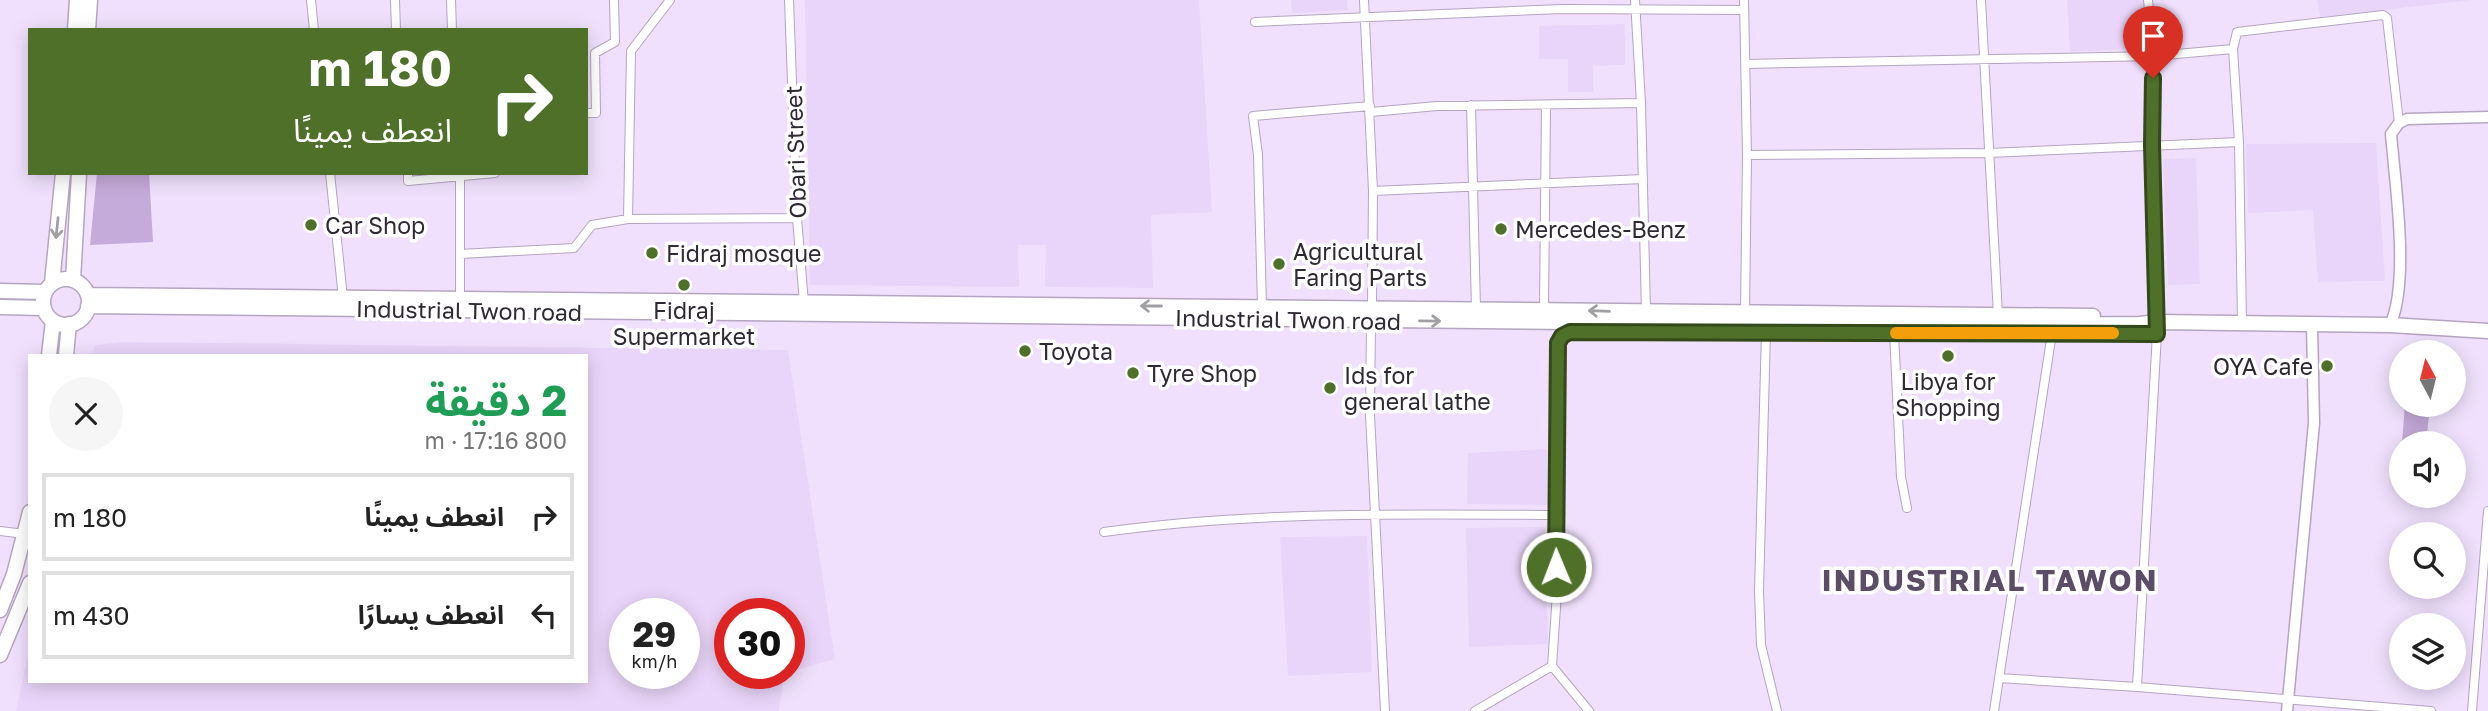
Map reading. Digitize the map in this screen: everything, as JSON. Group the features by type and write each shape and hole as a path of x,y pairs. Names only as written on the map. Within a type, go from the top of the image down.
{"highway":[{"path":"75,28 78,0"},
{"path":"88,28 90,0"},
{"path":"43,308 63,175"},
{"path":"73,280 79,175"},
{"path":"0,291 48,287 62,279 73,280 82,286 88,301 79,320 69,324 53,321 43,308"},
{"path":"88,301 343,298 1262,306 1372,313 1544,309 1998,314 2141,318 2157,328"},
{"name":"Industrial Twon road","path":"88,301 1372,313 1559,323 1993,326 2140,324 2157,328 2242,323 2390,325 2488,331"},
{"path":"0,307 43,308"},
{"path":"49,354 53,321"},
{"path":"66,354 69,324"},
{"path":"0,610 14,574 28,521"},
{"path":"0,655 28,588"}],"street":[{"path":"311,0 314,28"},
{"path":"395,0 396,28"},
{"path":"451,0 452,28"},
{"path":"614,0 615,42"},
{"path":"628,219 631,51 670,0"},
{"name":"Obari Street","path":"789,0 797,218 804,303"},
{"path":"1364,0 1373,191 1370,415 1385,711"},
{"path":"1635,0 1641,103 1646,312"},
{"path":"1744,0 1747,155 1745,313"},
{"path":"1981,0 1998,314"},
{"path":"2137,687 2157,328 2152,145 2154,56 2148,0"},
{"path":"1255,22 1562,9 1744,10"},
{"path":"2242,323 2239,142 2233,49 2235,37 2242,30 2383,15 2387,18 2399,123"},
{"path":"615,42 631,51"},
{"path":"588,113 596,113 595,53 615,42"},
{"path":"1746,64 2154,56 2233,49"},
{"path":"1262,306 1258,155 1253,116 1471,105 1641,103"},
{"path":"1471,105 1476,309"},
{"path":"1544,309 1546,106"},
{"path":"2390,325 2399,295 2400,255 2391,134 2399,123 2407,119 2488,117"},
{"path":"1747,155 1989,153 2239,142"},
{"path":"330,175 343,298"},
{"path":"408,175 408,180 460,175 460,299"},
{"path":"1373,191 1643,179"},
{"path":"460,254 575,248 592,225 628,219 797,218"},
{"path":"1559,323 1557,593 1552,666 1589,711"},
{"path":"2288,705 2314,423 2312,324"},
{"path":"1558,343 1562,336 1570,332 2052,333 2157,328"},
{"path":"1766,332 1759,591 1761,645 1777,711"},
{"path":"1894,333 1902,477 1907,508"},
{"path":"1994,711 2052,333"},
{"path":"2472,711 2488,511"},
{"path":"1104,532 1163,524 1376,514 1556,515"},
{"path":"0,531 25,534"},
{"path":"1475,711 1552,666"},
{"path":"1999,678 2137,687 2288,705 2431,711"}],"shaded area":[{"path":"805,0 1199,0 1212,212 1151,215 1153,288 1045,287 1046,245 1018,245 1019,287 810,285"},
{"path":"1291,0 1347,0 1348,10 1292,13"},
{"path":"2067,0 2144,0 2149,48 2070,52"},
{"path":"2317,0 2471,0 2321,17"},
{"path":"1625,24 1625,65 1593,66 1593,92 1568,92 1568,59 1539,59 1539,26"},
{"path":"2376,143 2385,281 2318,282 2313,210 2248,213 2246,144"},
{"path":"2196,158 2200,284 2168,285 2163,159"},
{"path":"97,175 149,175 153,242 90,245"},
{"path":"124,342 788,350 835,659 805,667 805,598 714,598 714,689 782,689 779,711 16,711 28,655 28,683 588,683 588,354 92,354 95,345"},
{"path":"2404,417 2429,417 2427,431 2403,431"},
{"path":"1547,449 1549,505 1467,504 1468,453"},
{"path":"1545,527 1548,644 1469,647 1466,528"},
{"path":"1367,536 1372,672 1288,676 1280,537"}],"slow traffic":[{"path":"1896,333 2113,333"}],"place":[{"name":"Car Shop","path":"311,225"},
{"name":"Mercedes-Benz","path":"1501,229"},
{"name":"Fidraj mosque","path":"652,253"},
{"name":"Agricultural Faring Parts","path":"1279,264"},
{"name":"Fidraj Supermarket","path":"684,285"},
{"name":"Toyota","path":"1025,351"},
{"name":"Libya for Shopping","path":"1948,356"},
{"name":"OYA Cafe","path":"2327,366"},
{"name":"Tyre Shop","path":"1133,373"},
{"name":"Ids for general lathe","path":"1330,388"}],"district":[{"name":"INDUSTRIAL TAWON","path":"1990,580"}],"route":[{"path":"1556,567 1558,343 1562,336 1570,332 2157,334 2153,78"}]}
